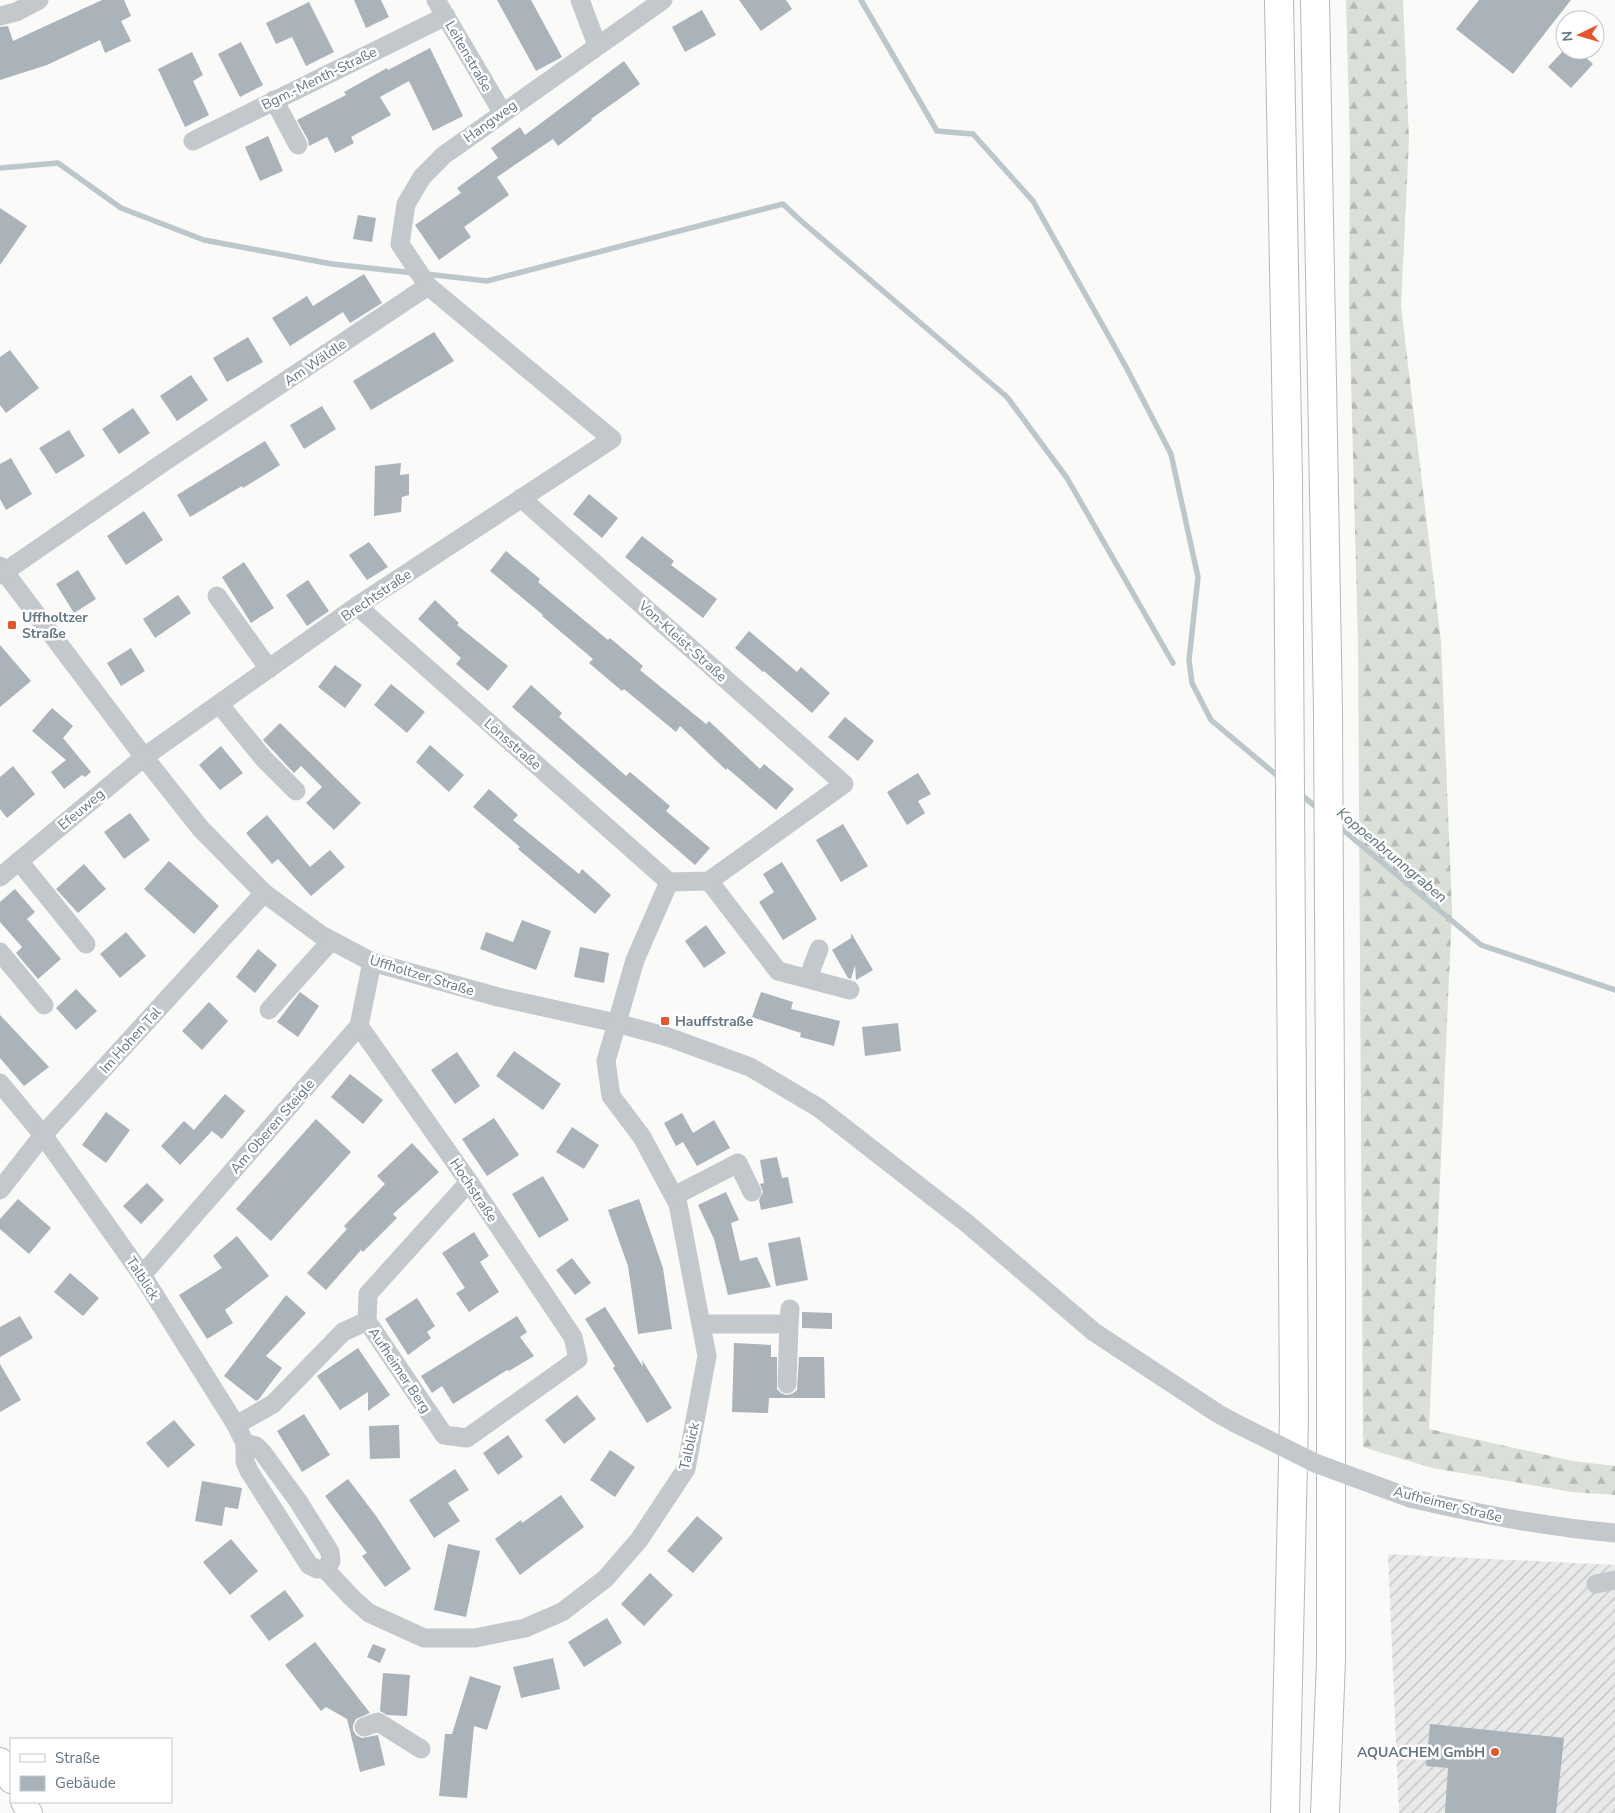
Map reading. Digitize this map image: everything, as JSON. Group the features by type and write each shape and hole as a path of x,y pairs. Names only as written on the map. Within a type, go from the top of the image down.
{"highway":[{"path":"1279,0 1288,492 1294,1417 1285,1813"},
{"path":"1315,0 1327,692 1331,1218 1331,1660 1325,1813"}],"main road":[{"path":"0,1760 10,1778"}],"street":[{"path":"0,16 16,12 39,0"},
{"path":"580,0 597,45"},
{"name":"Hangweg","path":"428,286 400,244 406,204 422,177 444,155 502,112 663,0"},
{"name":"Bgm.-Menth-Straße","path":"193,141 274,100 441,8"},
{"name":"Leitenstraße","path":"441,8 502,112"},
{"path":"274,100 298,145"},
{"name":"Brechtstraße","path":"144,757 357,606 612,439 428,286"},
{"name":"Am Wäldle","path":"1,571 428,286"},
{"name":"Von-Kleist-Straße","path":"522,498 844,784 709,881"},
{"name":"Uffholtzer Straße","path":"1,571 201,829 264,892 321,935 372,962 498,997 616,1022 675,1039 750,1067 819,1108"},
{"path":"217,596 269,669"},
{"name":"Lönsstraße","path":"357,606 669,882"},
{"path":"219,704 264,759 296,791"},
{"name":"Efeuweg","path":"0,877 144,757"},
{"path":"19,861 86,944"},
{"path":"616,1022 635,960 669,882 709,881 778,971 850,990"},
{"name":"Im Hohen Tal","path":"0,1190 43,1135 264,892"},
{"path":"269,1010 331,941"},
{"path":"808,978 819,949"},
{"path":"0,952 44,1005"},
{"name":"Am Oberen Steigle","path":"142,1275 359,1026 372,962"},
{"name":"Talblick","path":"0,1082 43,1135 142,1275 236,1426 245,1444 245,1462 275,1514 309,1565 317,1569 325,1569 369,1613 424,1638 475,1638 525,1628 562,1612 605,1578 639,1540 686,1469 707,1356 678,1204 642,1138 611,1096 606,1061 616,1022"},
{"name":"Hochstraße","path":"359,1026 469,1182 573,1337 578,1359"},
{"name":"Aufheimer Straße","path":"819,1108 969,1225 1094,1332 1235,1423 1315,1462 1410,1498 1469,1512 1564,1528 1615,1533"},
{"path":"674,1196 738,1163 752,1192"},
{"name":"Aufheimer Berg","path":"469,1182 368,1294 367,1320 444,1435 466,1438 578,1359"},
{"path":"701,1324 789,1317 787,1384"},
{"path":"236,1426 273,1404 343,1332 367,1320"},
{"path":"245,1444 256,1446 263,1452 298,1501 330,1552 330,1561 325,1569"},
{"path":"1596,1584 1615,1580"},
{"path":"364,1727 378,1722 421,1749"}],"shaded area":[{"path":"1388,1554 1615,1565 1615,1813 1399,1813"}],"green space":[{"path":"1346,0 1403,0 1409,140 1401,306 1441,642 1452,910 1429,1429 1573,1461 1615,1466 1615,1495 1572,1492 1432,1468 1363,1447 1358,644 1349,304 1350,147"}],"building":[{"path":"102,0 124,0 131,16 121,21 131,41 105,53 100,40 47,65 0,80 0,27 8,26 13,41"},
{"path":"354,0 381,0 389,17 366,28"},
{"path":"497,0 531,0 562,57 536,71"},
{"path":"739,0 786,0 792,9 761,31"},
{"path":"1479,0 1571,0 1563,10 1555,10 1555,20 1513,74 1456,29"},
{"path":"309,2 334,52 306,66 292,37 276,44 266,23"},
{"path":"702,10 716,35 685,52 672,27"},
{"path":"241,42 263,85 240,97 218,54"},
{"path":"430,48 463,116 433,131 409,81 380,97 391,115 351,137 354,143 335,153 327,137 309,146 308,140 297,120 346,95 344,92 387,68 388,70"},
{"path":"192,52 203,75 193,81 209,115 185,127 158,69"},
{"path":"1555,60 1589,60 1593,64 1571,88 1548,67"},
{"path":"624,61 640,84 591,119 558,146 553,139 497,177 509,195 464,227 471,237 439,260 415,225 461,193 457,188 498,158 491,148 520,127 525,135"},
{"path":"268,136 283,171 260,181 245,147"},
{"path":"0,208 27,226 0,265"},
{"path":"358,215 376,218 372,242 353,239"},
{"path":"364,274 382,303 350,323 343,312 290,346 272,318 307,296 313,306"},
{"path":"434,332 454,361 371,410 353,381"},
{"path":"248,337 263,362 227,382 213,358"},
{"path":"10,350 39,388 6,413 0,405 0,357"},
{"path":"191,375 208,400 177,421 160,396"},
{"path":"322,406 336,429 304,449 290,425"},
{"path":"133,408 150,433 119,454 102,429"},
{"path":"69,430 85,456 56,474 39,448"},
{"path":"265,441 280,465 190,517 177,495"},
{"path":"11,458 32,494 6,510 0,499 0,464"},
{"path":"401,463 400,475 409,474 409,495 402,497 401,512 374,516 375,466"},
{"path":"589,494 618,518 602,538 573,514"},
{"path":"144,511 163,540 126,565 107,536"},
{"path":"642,536 674,561 671,565 717,599 703,618 625,557"},
{"path":"369,542 388,567 367,580 349,555"},
{"path":"506,551 540,579 538,582 608,640 610,638 643,666 640,670 706,724 709,721 760,769 764,764 794,789 776,810 727,768 726,770 680,726 676,732 624,689 622,691 589,663 593,659 490,571"},
{"path":"244,562 274,608 251,623 222,577"},
{"path":"78,570 96,599 74,613 56,584"},
{"path":"308,580 329,611 307,626 286,595"},
{"path":"178,595 191,613 155,638 143,619"},
{"path":"435,600 459,623 457,625 508,666 488,691 456,664 461,658 418,619"},
{"path":"749,631 797,672 801,667 830,693 812,713 735,648"},
{"path":"0,645 31,681 0,707"},
{"path":"131,648 145,671 121,686 107,663"},
{"path":"335,665 362,685 345,708 318,687"},
{"path":"391,684 425,712 407,733 374,705"},
{"path":"531,685 562,713 559,717 626,776 630,772 670,806 666,811 710,848 695,865 512,707"},
{"path":"52,708 73,726 63,738 91,772 85,777 82,775 64,789 51,772 66,760 32,731"},
{"path":"845,717 874,741 858,761 828,737"},
{"path":"280,723 361,803 334,830 306,803 322,787 301,766 294,773 263,740"},
{"path":"430,745 464,775 449,792 416,762"},
{"path":"221,746 243,773 220,790 199,765"},
{"path":"13,766 35,794 7,818 0,809 0,777"},
{"path":"918,773 931,794 918,801 925,813 907,825 887,792"},
{"path":"489,789 518,815 513,820 579,874 582,869 611,895 595,914 518,849 520,847 473,807"},
{"path":"130,813 150,840 124,859 104,832"},
{"path":"267,815 310,867 330,850 345,867 311,896 278,859 272,864 246,833"},
{"path":"843,824 868,866 841,882 816,840"},
{"path":"169,861 219,906 194,934 144,889"},
{"path":"782,862 817,919 783,940 759,902 774,892 763,874"},
{"path":"84,864 106,889 78,913 56,889"},
{"path":"15,889 35,912 27,919 61,959 38,979 16,953 22,947 0,922 0,902"},
{"path":"522,920 551,931 536,970 480,949 486,932 513,942"},
{"path":"706,925 726,953 704,968 685,941"},
{"path":"126,932 146,956 120,978 100,954"},
{"path":"851,933 873,970 856,980 855,965 851,979 848,978 832,950 851,938"},
{"path":"580,947 609,953 604,983 574,977"},
{"path":"258,949 277,965 255,993 236,977"},
{"path":"76,989 97,1011 76,1030 56,1008"},
{"path":"300,992 319,1006 298,1037 277,1022"},
{"path":"761,992 793,1002 791,1009 840,1021 834,1046 800,1037 801,1033 752,1017"},
{"path":"209,1002 228,1021 202,1050 182,1031"},
{"path":"0,1015 49,1067 24,1086 0,1058"},
{"path":"898,1023 901,1051 865,1056 862,1027"},
{"path":"514,1051 561,1084 543,1110 496,1076"},
{"path":"457,1052 480,1086 455,1104 431,1070"},
{"path":"350,1074 383,1100 363,1124 331,1097"},
{"path":"225,1094 245,1111 222,1139 212,1131 180,1165 161,1146 184,1121 194,1130"},
{"path":"106,1112 130,1130 106,1163 82,1145"},
{"path":"682,1113 693,1133 714,1120 730,1148 697,1166 683,1142 676,1146 664,1123"},
{"path":"494,1118 519,1155 487,1176 462,1139"},
{"path":"316,1119 351,1152 271,1241 236,1209"},
{"path":"572,1127 599,1145 584,1169 556,1152"},
{"path":"412,1143 439,1172 393,1214 397,1218 363,1252 361,1250 326,1290 307,1273 347,1229 344,1226 385,1184 377,1176"},
{"path":"777,1157 782,1178 788,1177 793,1203 761,1210 759,1200 763,1192 760,1184 764,1183 760,1160"},
{"path":"543,1176 569,1220 539,1238 512,1194"},
{"path":"147,1183 164,1200 141,1224 123,1206"},
{"path":"726,1192 739,1220 731,1223 740,1261 757,1257 771,1287 728,1295 714,1239 698,1205"},
{"path":"18,1199 51,1228 29,1254 0,1229 0,1219"},
{"path":"639,1199 663,1268 672,1329 638,1334 628,1266 608,1210"},
{"path":"474,1232 489,1256 480,1262 499,1292 469,1312 456,1293 465,1288 442,1253"},
{"path":"237,1236 269,1276 225,1310 233,1323 207,1339 179,1295 222,1268 213,1256"},
{"path":"800,1237 808,1280 776,1286 768,1243"},
{"path":"572,1258 591,1283 575,1295 556,1270"},
{"path":"70,1273 99,1298 83,1316 54,1292"},
{"path":"286,1295 306,1313 266,1356 282,1368 256,1401 224,1376"},
{"path":"417,1298 435,1326 427,1332 431,1338 408,1355 385,1319"},
{"path":"605,1307 643,1367 642,1360 672,1408 647,1423 613,1368 615,1366 585,1319"},
{"path":"802,1312 832,1313 832,1329 802,1328"},
{"path":"20,1316 33,1338 0,1357 0,1327"},
{"path":"517,1316 527,1332 520,1337 534,1356 509,1371 507,1370 453,1404 442,1386 432,1393 421,1376"},
{"path":"734,1343 771,1345 771,1357 777,1357 777,1389 786,1395 792,1394 797,1390 799,1357 824,1357 825,1398 769,1398 768,1413 732,1412"},
{"path":"358,1348 390,1395 368,1411 368,1392 340,1410 317,1376"},
{"path":"0,1364 21,1400 0,1412"},
{"path":"577,1395 596,1419 564,1444 545,1420"},
{"path":"304,1414 330,1455 302,1472 277,1431"},
{"path":"174,1420 195,1445 168,1468 146,1443"},
{"path":"399,1425 400,1458 370,1459 369,1426"},
{"path":"508,1435 523,1457 498,1475 483,1453"},
{"path":"610,1450 635,1467 615,1497 590,1480"},
{"path":"455,1469 469,1490 448,1503 460,1521 434,1538 409,1500"},
{"path":"348,1479 376,1516 411,1569 385,1587 362,1556 367,1553 325,1496"},
{"path":"202,1481 242,1488 238,1509 225,1507 222,1526 195,1521"},
{"path":"561,1495 584,1527 520,1575 495,1539 521,1520 522,1523"},
{"path":"697,1516 723,1538 693,1573 667,1551"},
{"path":"231,1539 258,1571 230,1595 203,1562"},
{"path":"448,1544 480,1551 466,1617 434,1610"},
{"path":"650,1573 673,1595 644,1626 621,1604"},
{"path":"285,1590 304,1616 269,1641 250,1616"},
{"path":"607,1618 622,1643 584,1667 568,1642"},
{"path":"315,1642 370,1713 356,1719 353,1730 356,1735 362,1738 378,1735 385,1765 360,1772 347,1719 326,1707 321,1711 285,1665"},
{"path":"373,1644 386,1649 380,1663 367,1657"},
{"path":"553,1658 560,1689 521,1698 513,1667"},
{"path":"383,1673 410,1675 407,1716 387,1715 380,1711"},
{"path":"470,1676 501,1686 487,1730 474,1726 467,1798 439,1796 445,1734 452,1734"},
{"path":"1430,1724 1564,1738 1556,1813 1445,1813 1448,1768 1426,1766"}],"waterway":[{"path":"861,0 937,131 973,134 1033,201 1126,367 1171,454 1198,577 1189,660 1192,683 1211,720 1280,778"},
{"path":"0,168 58,163 121,208 204,240 332,264 414,273"},
{"path":"426,274 487,281 783,204 1007,397 1067,478 1173,663"},
{"name":"Koppenbrunngraben","path":"1299,793 1321,811"},
{"name":"Koppenbrunngraben","path":"1337,825 1481,945 1615,990"}],"place":[{"name":"Uffholtzer Straße","path":"12,625"},
{"name":"Hauffstraße","path":"665,1021"},
{"name":"AQUACHEM GmbH","path":"1495,1752"}]}
